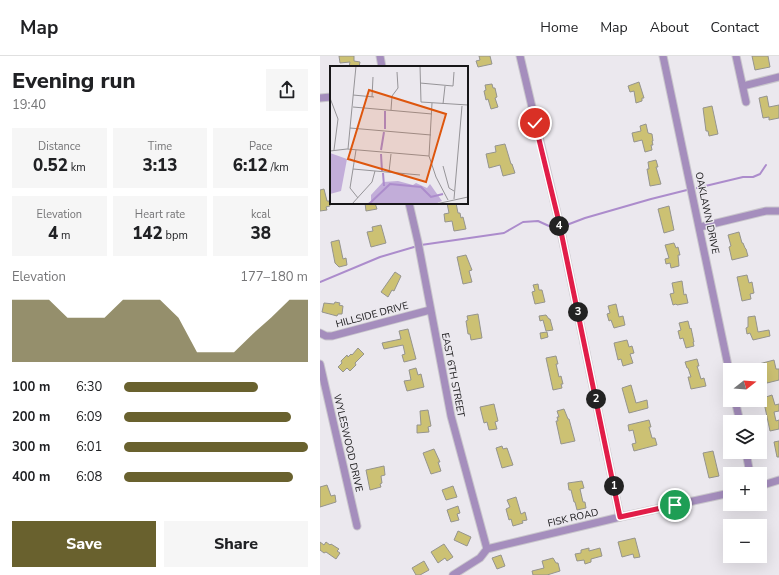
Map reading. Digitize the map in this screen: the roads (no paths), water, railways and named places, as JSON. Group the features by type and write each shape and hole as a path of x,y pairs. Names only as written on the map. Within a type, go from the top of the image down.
{"street":[{"path":"380,56 382,66"},
{"path":"520,56 559,222 620,517"},
{"name":"OAKLAWN DRIVE","path":"663,56 700,226 728,363"},
{"path":"736,56 746,102"},
{"path":"743,86 779,77"},
{"path":"320,98 330,97"},
{"name":"EAST 6TH STREET","path":"409,204 419,246 451,416 487,549"},
{"path":"700,226 766,212 779,211"},
{"name":"HILLSIDE DRIVE","path":"320,334 332,336 430,310"},
{"name":"WYLESWOOD DRIVE","path":"320,364 357,526"},
{"path":"767,484 779,480"},
{"name":"FISK ROAD","path":"487,549 620,517 723,495"},
{"path":"453,575 480,558 487,549"}],"waterway":[{"path":"697,188 743,177 753,177 760,174 766,165"},
{"path":"564,226 585,218 687,190"},
{"path":"421,245 504,233 523,222 538,221 549,226 555,226"},
{"path":"320,282 380,257 414,247"}]}
